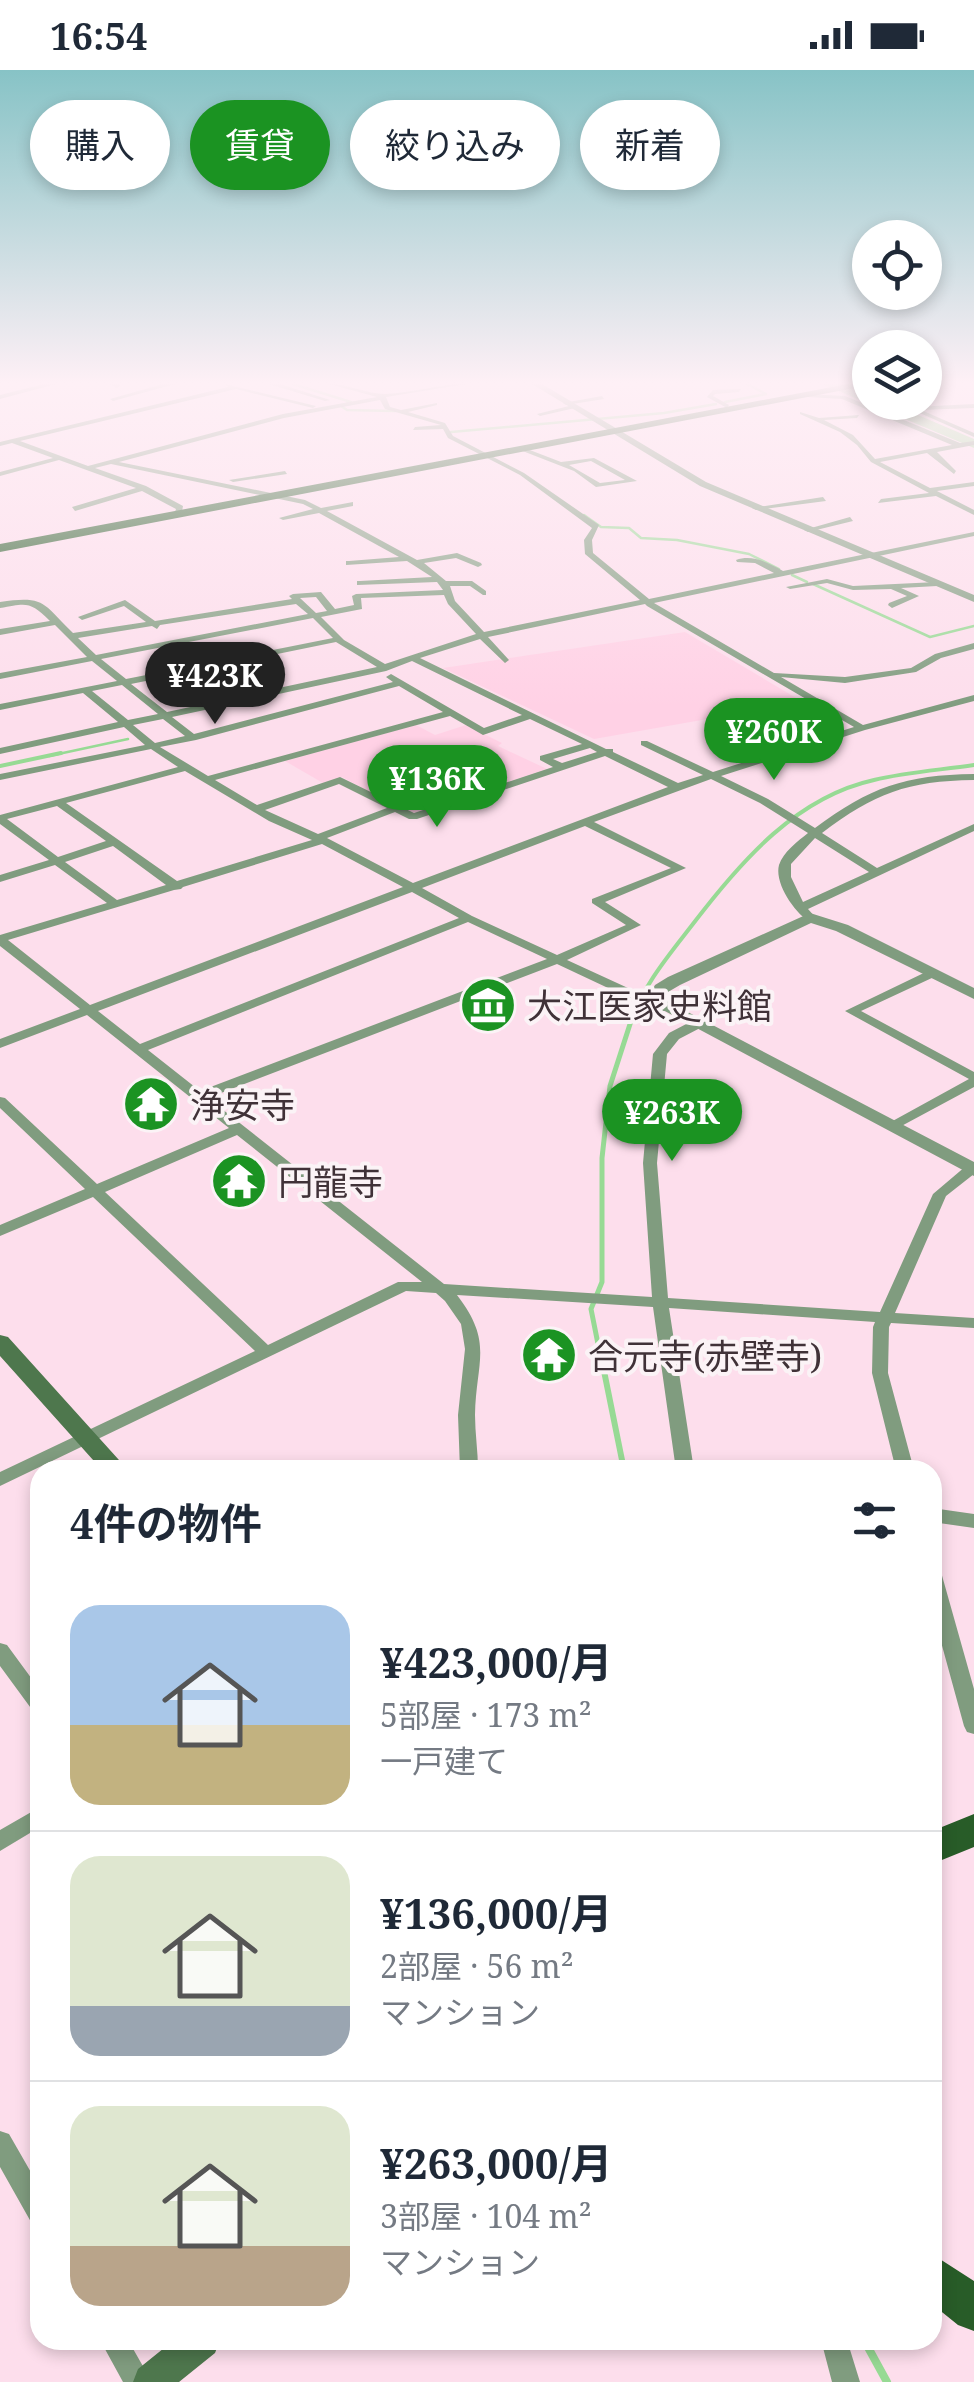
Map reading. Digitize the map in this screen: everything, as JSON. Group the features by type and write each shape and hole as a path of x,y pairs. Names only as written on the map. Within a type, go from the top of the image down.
{"main road":[{"path":"0,545 283,492"},
{"path":"0,1342 107,1460"},
{"path":"942,1844 974,1830"},
{"path":"942,2284 974,2309"},
{"path":"151,2382 190,2350"}],"street":[{"path":"75,508 130,492"},
{"path":"149,492 179,511"},
{"path":"262,492 320,510 414,560 444,585 451,602 505,660"},
{"path":"547,492 594,526 597,530 588,540 589,554 648,602 862,728"},
{"path":"722,492 974,599"},
{"path":"881,501 931,492 974,513"},
{"path":"756,508 823,499"},
{"path":"948,500 974,501"},
{"path":"804,502 824,512"},
{"path":"283,518 350,504"},
{"path":"808,530 850,518"},
{"path":"0,751 383,669 485,635 974,534"},
{"path":"349,563 458,555 478,565"},
{"path":"740,560 758,560 804,584"},
{"path":"790,587 832,581 853,588 937,584"},
{"path":"360,583 444,585"},
{"path":"0,676 359,607 356,596 472,583 483,592"},
{"path":"891,584 915,596 888,604 903,610"},
{"path":"332,612 316,593 293,596 340,637 338,640"},
{"path":"0,605 32,600 94,658 192,738"},
{"path":"72,636 297,601"},
{"path":"82,617 126,603 178,642"},
{"path":"0,632 58,622"},
{"path":"0,707 338,640 399,683 484,732 529,716"},
{"path":"774,675 845,680 913,670 938,656 974,646"},
{"path":"415,659 677,787"},
{"path":"0,776 192,738 399,683"},
{"path":"85,690 124,725 204,780 318,840 346,850 468,918 697,1024 973,1170 940,1194 884,1316 878,1350 880,1373 902,1460"},
{"path":"0,1044 677,787 862,728 974,698"},
{"path":"956,702 974,711"},
{"path":"204,780 452,713"},
{"path":"644,742 777,808 878,873"},
{"path":"561,767 544,758 593,744"},
{"path":"256,808 340,780 413,817 609,751"},
{"path":"2,821 184,768"},
{"path":"974,777 935,778 884,790 814,834 785,865 805,913 974,994"},
{"path":"58,802 177,887"},
{"path":"0,939 177,887 394,810"},
{"path":"2,821 116,904"},
{"path":"197,1097 556,960 635,925 596,901 680,868 584,822"},
{"path":"664,1009 654,1000 666,986 974,826"},
{"path":"0,878 115,842"},
{"path":"138,1050 468,918"},
{"path":"0,939 440,1288 466,1314 473,1332 474,1380 467,1410 469,1460"},
{"path":"930,974 851,1012 974,1079"},
{"path":"684,1460 660,1302 650,1163 658,1062 670,1040 697,1024"},
{"path":"894,1126 974,1079"},
{"path":"0,1102 265,1351"},
{"path":"0,1231 239,1129"},
{"path":"42,1460 404,1286 974,1323"},
{"path":"0,1480 30,1466"},
{"path":"942,1516 974,1521"},
{"path":"942,1609 974,1726"},
{"path":"0,1651 30,1692"},
{"path":"0,1840 30,1822"},
{"path":"0,2143 30,2196"},
{"path":"119,2350 138,2382"},
{"path":"837,2350 846,2382"}],"shaded area":[{"path":"685,632 803,702 594,739 443,668"},
{"path":"416,725 435,735 466,725 502,743 498,746 547,769 411,814 342,777 323,783 285,761"}],"waterway":[{"path":"584,515 601,527 629,528 641,538 677,540 749,554 779,569"},
{"path":"792,575 807,582"},
{"path":"813,584 930,637 974,626"},
{"path":"49,756 128,739"},
{"path":"0,766 61,753"},
{"path":"630,1024 659,969 714,897 752,854 796,816 846,788 911,773 974,765"},
{"path":"603,1369 591,1309 602,1282 602,1158 610,1086 630,1024"},
{"path":"603,1366 622,1460"},
{"path":"869,2350 887,2382"}],"place":[{"name":"大江医家史料館","path":"488,1005"},
{"name":"浄安寺","path":"151,1104"},
{"name":"円龍寺","path":"239,1181"},
{"name":"合元寺(赤壁寺)","path":"549,1355"}]}
